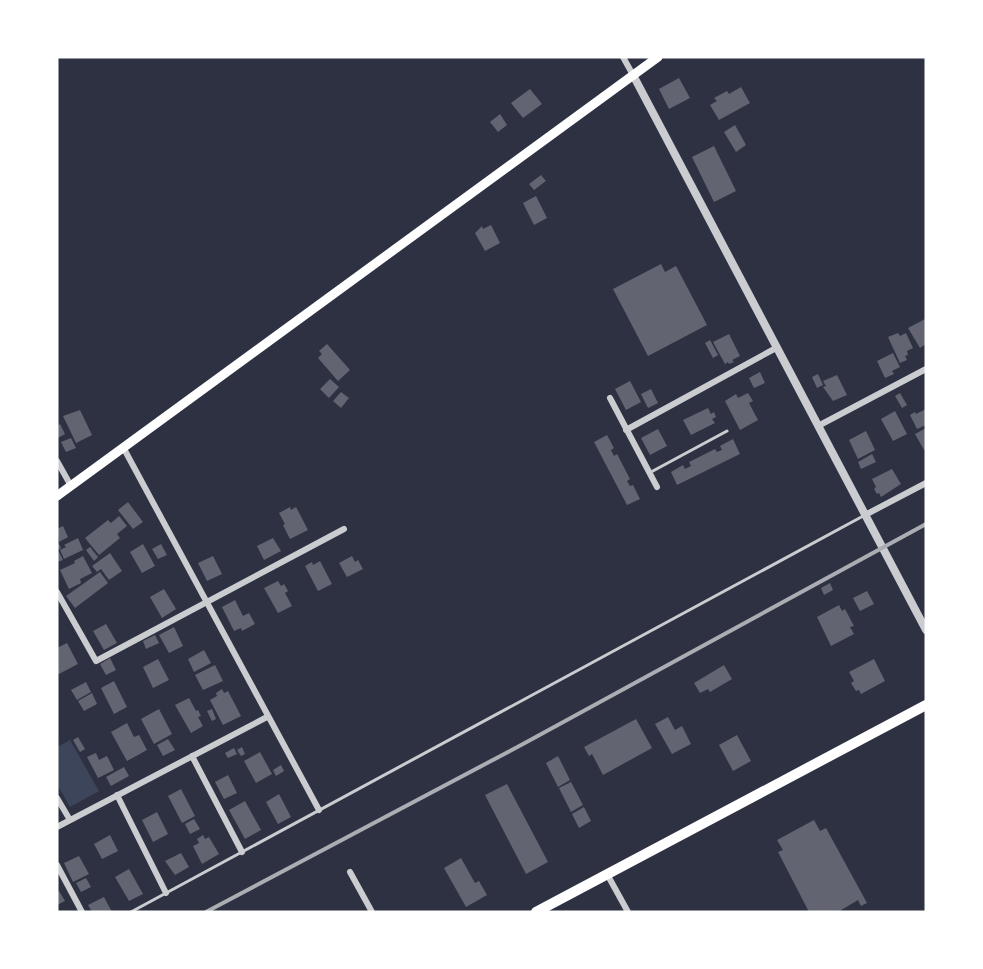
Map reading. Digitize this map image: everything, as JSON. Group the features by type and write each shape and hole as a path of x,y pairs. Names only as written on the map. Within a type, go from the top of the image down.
{"highway":[{"path":"536,912 926,705"}],"main road":[{"path":"57,496 658,57"}],"street":[{"path":"623,57 926,630"},
{"path":"627,430 777,348"},
{"path":"818,426 925,373"},
{"path":"610,398 657,488"},
{"path":"123,447 319,810"},
{"path":"57,461 71,486"},
{"path":"865,515 926,483"},
{"path":"57,592 96,661 344,529"},
{"path":"57,827 267,717"},
{"path":"192,756 242,852"},
{"path":"117,795 166,893"},
{"path":"57,798 70,820"},
{"path":"57,865 82,912"},
{"path":"350,872 372,912"},
{"path":"608,874 628,912"}],"lane":[{"path":"649,473 727,431"},
{"path":"130,912 865,515"}],"shaded area":[{"path":"70,740 99,791 70,807 57,784 57,747"}],"building":[{"path":"679,78 690,98 669,109 659,89"},
{"path":"741,87 750,103 719,120 710,105 717,101 714,98 727,91 729,94"},
{"path":"530,89 542,104 523,118 511,103"},
{"path":"500,114 507,125 498,132 490,122"},
{"path":"735,125 746,145 736,152 724,132"},
{"path":"714,146 736,191 714,202 692,157"},
{"path":"541,175 546,181 534,190 529,184"},
{"path":"536,196 547,218 534,225 523,203"},
{"path":"491,225 500,243 485,251 475,233 482,226 483,229"},
{"path":"661,264 665,272 676,266 707,325 648,356 613,289"},
{"path":"925,319 926,344 920,348 908,328"},
{"path":"898,333 900,336 906,333 913,348 907,351 908,355 905,356 907,360 900,363 888,337"},
{"path":"729,334 740,356 732,360 734,362 725,364 713,342"},
{"path":"710,340 718,355 713,358 705,343"},
{"path":"327,344 350,370 338,381 318,358 322,354 319,351"},
{"path":"893,353 900,367 892,371 894,374 885,378 877,361"},
{"path":"760,372 765,383 754,388 749,378"},
{"path":"818,374 823,385 817,388 812,377"},
{"path":"837,375 847,395 833,401 823,387 826,386 823,381"},
{"path":"330,379 339,387 329,398 320,389"},
{"path":"630,381 641,402 626,410 615,389"},
{"path":"651,389 658,403 648,408 641,394"},
{"path":"341,392 349,398 341,408 333,401"},
{"path":"748,393 753,401 749,403 758,420 740,430 725,401 736,394 738,398"},
{"path":"900,393 907,405 902,408 895,396"},
{"path":"708,408 711,414 714,412 716,417 712,419 715,423 691,435 683,420"},
{"path":"926,409 926,425 917,429 910,415"},
{"path":"80,410 92,435 76,443 63,416"},
{"path":"895,411 907,434 893,441 881,419"},
{"path":"60,424 65,434 58,438 57,426"},
{"path":"926,428 926,450 924,450 915,434"},
{"path":"658,429 667,446 650,455 641,438"},
{"path":"866,431 875,450 858,459 849,440"},
{"path":"607,435 614,448 611,450 614,456 617,454 630,479 627,481 630,486 633,485 640,499 627,505 594,442"},
{"path":"71,438 76,448 66,452 61,442"},
{"path":"733,439 740,454 677,485 671,472 683,465 685,469 691,466 689,462 715,449 717,452 722,450 720,446"},
{"path":"872,454 876,462 861,469 858,462"},
{"path":"892,469 901,484 881,497 874,489 876,487 872,479"},
{"path":"128,502 143,522 133,529 118,510"},
{"path":"290,507 291,510 296,507 308,530 290,539 279,513"},
{"path":"119,516 127,526 117,534 120,538 99,555 85,538 108,520 111,523"},
{"path":"63,526 68,537 59,542 57,529"},
{"path":"78,538 83,550 64,559 60,550 66,547 64,545"},
{"path":"273,538 281,551 264,560 257,546"},
{"path":"57,540 61,548 58,550 63,560 57,562"},
{"path":"143,544 155,566 142,573 130,552"},
{"path":"161,544 167,555 158,559 152,549"},
{"path":"90,547 98,557 94,561 86,550"},
{"path":"110,553 122,571 109,580 101,569 97,572 92,566"},
{"path":"83,556 92,573 80,579 81,583 69,589 60,570 75,563 74,561"},
{"path":"213,556 222,574 207,581 198,563"},
{"path":"352,556 355,562 358,560 363,569 347,577 339,563"},
{"path":"320,561 332,584 318,591 305,566"},
{"path":"100,572 108,583 75,608 66,596"},
{"path":"278,581 281,586 284,584 288,591 285,593 292,606 278,613 264,588"},
{"path":"830,583 833,590 824,595 821,588"},
{"path":"164,589 176,609 162,618 150,597"},
{"path":"867,591 874,604 860,611 853,598"},
{"path":"235,600 243,616 249,613 255,624 242,631 241,628 234,631 222,607"},
{"path":"839,605 842,611 845,609 854,626 850,627 854,634 831,646 817,617"},
{"path":"106,624 117,643 104,650 93,631"},
{"path":"174,627 183,646 169,653 159,635"},
{"path":"155,635 159,643 146,649 143,641"},
{"path":"67,643 78,664 57,675 57,648"},
{"path":"204,650 211,663 194,672 188,659"},
{"path":"110,658 116,670 106,675 100,664"},
{"path":"158,659 169,680 153,688 143,667"},
{"path":"874,659 885,681 861,694 851,683 854,681 849,672"},
{"path":"215,665 223,681 203,690 195,675"},
{"path":"724,665 732,679 710,692 708,689 700,693 694,683"},
{"path":"114,681 127,707 114,714 101,688"},
{"path":"86,682 91,692 77,700 71,690"},
{"path":"222,689 224,693 228,691 241,716 223,725 210,700"},
{"path":"92,693 97,704 84,711 78,701"},
{"path":"189,698 201,716 198,717 203,726 191,733 175,705"},
{"path":"159,709 172,734 154,744 141,719"},
{"path":"212,709 216,719 212,721 207,711"},
{"path":"668,717 675,730 682,726 691,744 672,754 655,724"},
{"path":"636,719 652,748 603,775 592,754 589,756 584,747"},
{"path":"127,723 134,737 139,735 147,750 127,761 111,732"},
{"path":"737,735 751,761 733,771 719,745"},
{"path":"78,737 85,749 80,752 73,740"},
{"path":"168,739 175,750 163,756 157,745"},
{"path":"242,747 245,754 241,756 237,750"},
{"path":"234,748 237,754 228,758 225,753"},
{"path":"260,752 272,774 256,783 244,761"},
{"path":"96,753 99,760 107,756 114,770 98,778 87,757"},
{"path":"558,756 570,780 558,787 546,763"},
{"path":"281,765 284,771 276,776 273,770"},
{"path":"124,767 129,776 111,786 106,777"},
{"path":"228,775 237,793 224,799 215,782"},
{"path":"571,782 583,805 571,812 559,788"},
{"path":"507,784 548,862 526,874 485,795"},
{"path":"181,789 195,816 182,823 168,796"},
{"path":"279,794 291,817 278,824 266,802"},
{"path":"245,801 261,830 245,839 229,810"},
{"path":"584,807 591,821 579,828 572,814"},
{"path":"157,812 168,834 153,842 142,820"},
{"path":"194,819 200,829 190,834 185,824"},
{"path":"814,820 820,831 826,828 867,903 861,906 858,900 838,912 809,912 778,852 783,850 777,840"},
{"path":"110,835 118,851 102,859 94,844"},
{"path":"203,835 205,839 209,837 219,854 202,864 193,846 199,843 197,839"},
{"path":"181,853 189,867 175,875 165,861"},
{"path":"79,856 89,874 73,882 64,863"},
{"path":"461,858 475,883 479,881 487,895 466,907 444,868"},
{"path":"129,869 143,894 129,901 115,877"},
{"path":"86,878 91,887 81,892 76,883"},
{"path":"59,891 65,901 57,905 57,892"},
{"path":"104,897 112,912 92,912 88,905"}],"railway":[{"path":"206,912 523,744 926,524"}]}
